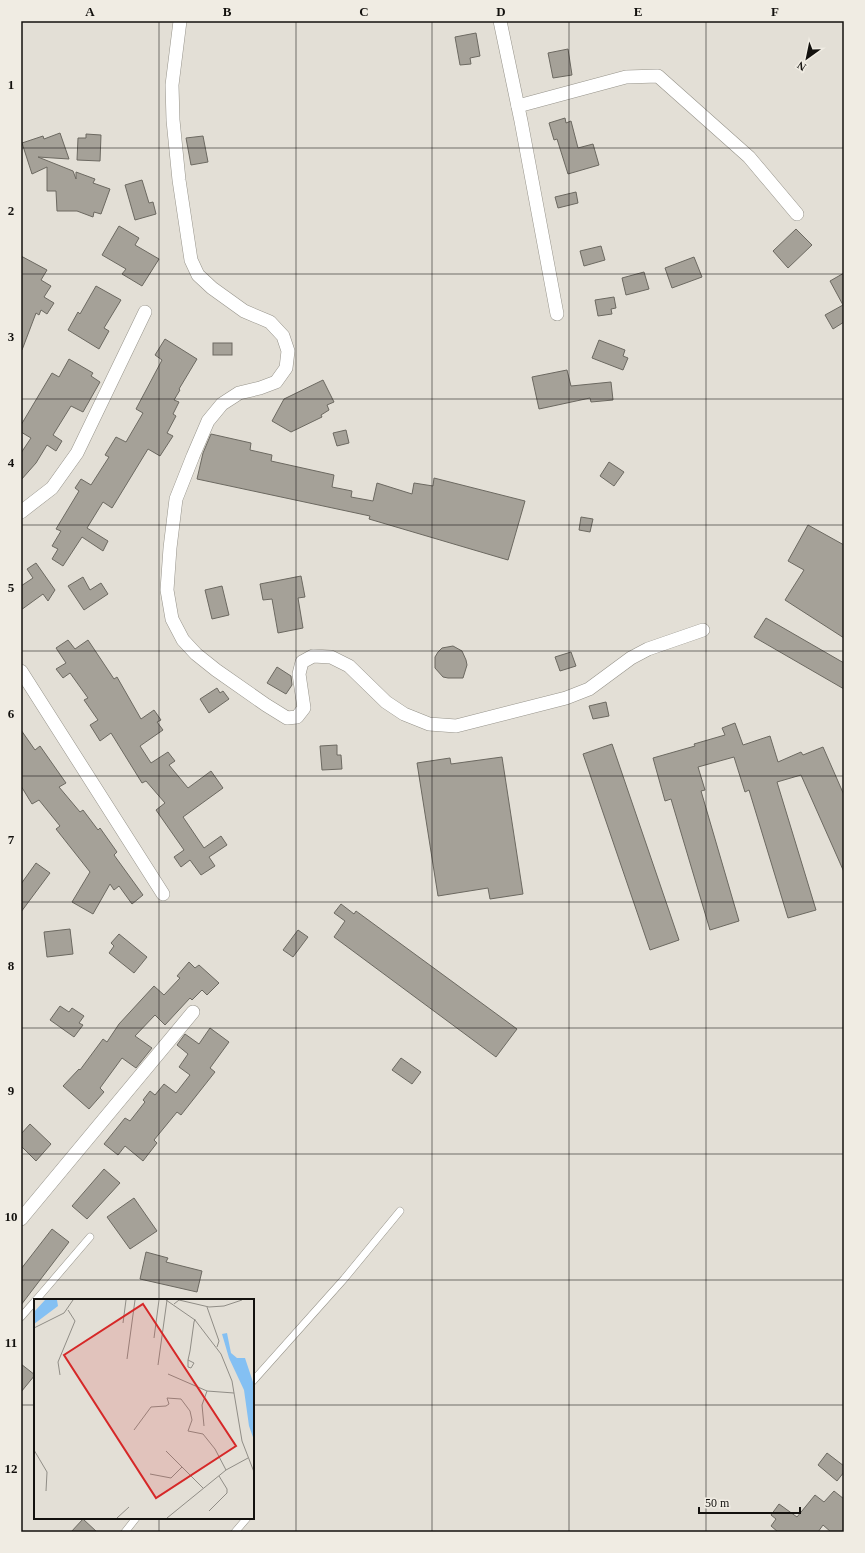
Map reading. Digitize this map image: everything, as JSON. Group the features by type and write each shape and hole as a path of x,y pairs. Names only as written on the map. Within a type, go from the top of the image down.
{"street":[{"path":"180,21 172,85 173,120 179,180 191,260 198,275 212,288 244,311 270,322 283,336 288,351 286,368 276,382 239,394 222,404 208,421 192,456 176,499 170,548 168,590 172,619 184,640 196,654 216,670 287,718 297,717 304,708 298,674 302,662 314,656 331,656 349,666 386,702 404,714 429,724 456,726 566,698 589,689 631,658 648,649 703,630"},
{"path":"500,21 518,106 557,314"},
{"path":"518,106 626,77 658,76 749,157 797,214"},
{"path":"21,512 52,488 77,453 144,312"},
{"path":"21,671 163,894"},
{"path":"21,1219 193,1012"}],"lane":[{"path":"254,1381 344,1279 400,1211"},
{"path":"36,1299 90,1237"},
{"path":"21,1317 34,1301"},
{"path":"125,1532 135,1519"},
{"path":"235,1532 246,1519"}],"building":[{"path":"476,33 480,56 470,58 471,64 460,65 455,37"},
{"path":"568,49 572,75 553,78 548,53"},
{"path":"565,118 566,123 571,121 578,148 593,144 599,165 568,174 557,139 554,140 549,123"},
{"path":"60,133 69,159 38,157 73,171 76,179 76,172 95,179 93,183 110,189 101,214 94,212 93,217 77,211 57,211 56,191 47,191 47,167 32,174 22,143 43,136 44,139"},
{"path":"86,134 101,135 100,161 77,160 78,138 86,138"},
{"path":"203,136 208,162 191,165 186,138"},
{"path":"142,180 149,203 153,202 156,214 135,220 125,185"},
{"path":"576,192 578,203 558,208 555,197"},
{"path":"119,226 139,238 135,245 159,259 142,286 122,274 126,269 102,255"},
{"path":"796,229 812,245 788,268 773,251"},
{"path":"601,246 605,260 584,266 580,251"},
{"path":"21,256 47,270 41,280 51,286 44,297 54,303 47,314 41,310 39,315 36,313 22,350 21,350"},
{"path":"694,257 702,277 672,288 665,268"},
{"path":"644,272 649,289 626,295 622,278"},
{"path":"844,273 844,322 833,329 825,315 843,305 830,281"},
{"path":"96,286 121,300 104,328 109,331 99,349 68,330 78,312 80,314"},
{"path":"614,297 616,308 611,309 612,314 598,316 595,300"},
{"path":"165,339 197,359 174,400 179,402 173,414 176,416 167,433 173,436 160,456 148,449 112,508 103,502 87,528 108,541 103,551 82,537 63,566 52,559 58,549 52,546 61,531 56,529 79,491 75,488 81,479 91,485 109,457 105,455 116,437 126,442 143,413 136,409 162,360 155,355"},
{"path":"599,340 625,350 623,356 628,358 623,370 592,358"},
{"path":"213,343 232,343 232,355 213,355"},
{"path":"69,359 93,373 91,376 100,382 83,412 71,406 53,435 62,441 56,451 47,445 36,463 21,480 21,453 31,438 21,432 21,425 52,373 59,377"},
{"path":"567,370 571,386 611,382 613,400 591,402 590,398 539,409 532,377"},
{"path":"323,380 334,402 327,405 329,410 321,415 322,417 291,432 272,421 284,399"},
{"path":"346,430 349,443 337,446 333,433"},
{"path":"211,434 251,443 250,450 272,455 271,461 334,475 332,487 352,491 351,497 373,501 377,483 412,494 414,483 433,486 434,478 525,501 508,560 369,519 370,516 197,479 203,453"},
{"path":"609,462 624,472 614,486 600,476"},
{"path":"581,517 593,519 590,532 579,530"},
{"path":"808,525 844,545 844,638 785,600 804,570 788,561"},
{"path":"36,563 55,590 48,601 43,594 21,610 21,586 33,578 27,569"},
{"path":"301,576 305,597 298,598 303,628 278,633 272,599 263,600 260,584"},
{"path":"83,577 90,590 101,583 108,594 84,610 68,586"},
{"path":"222,586 229,615 212,619 205,590"},
{"path":"766,618 844,663 844,689 754,637"},
{"path":"68,640 75,649 88,640 114,679 117,677 141,719 154,710 161,720 157,722 163,730 140,746 151,763 168,752 175,761 169,765 188,788 211,771 223,788 183,817 204,848 221,836 227,845 209,857 215,866 201,875 190,860 181,867 174,857 184,850 156,810 165,803 146,781 142,783 111,733 100,741 90,725 98,720 84,700 88,698 70,673 63,678 56,669 66,663 56,648"},
{"path":"453,646 462,651 466,660 467,665 463,678 443,677 435,668 435,657 438,652 442,648"},
{"path":"571,652 576,666 560,671 555,657"},
{"path":"277,667 291,676 292,685 286,694 267,683"},
{"path":"217,688 220,693 223,691 229,699 209,713 200,699"},
{"path":"606,702 609,716 593,719 589,706"},
{"path":"735,723 743,745 770,736 778,762 801,752 803,755 823,747 844,795 844,872 801,775 777,782 816,910 788,918 749,790 745,792 734,757 698,767 705,790 701,791 739,921 710,930 671,799 665,801 653,758 695,746 694,744 725,735 722,728"},
{"path":"21,730 35,750 40,746 66,783 59,787 80,812 83,810 98,830 100,828 117,852 114,855 143,895 132,904 119,886 114,890 110,884 93,914 72,902 90,872 56,829 60,826 39,800 32,804 21,786"},
{"path":"612,744 679,940 650,950 583,754"},
{"path":"337,745 337,755 341,755 342,769 322,770 320,746"},
{"path":"502,757 523,894 490,899 488,888 438,896 417,763 450,758 451,764"},
{"path":"36,863 50,873 21,912 21,884"},
{"path":"341,904 354,914 356,911 517,1029 496,1057 334,937 345,921 334,913"},
{"path":"70,929 73,954 47,957 44,932"},
{"path":"298,930 308,937 293,957 283,950"},
{"path":"119,934 147,957 134,973 109,953 114,946 111,943"},
{"path":"189,962 195,968 199,965 219,983 207,995 202,990 192,1000 190,998 165,1025 155,1015 135,1036 152,1048 136,1068 122,1058 100,1088 104,1092 89,1109 63,1086 79,1069 80,1070 103,1039 107,1042 119,1024 154,986 164,995 180,978 177,976"},
{"path":"60,1006 69,1012 72,1008 84,1016 79,1023 83,1025 74,1037 50,1020"},
{"path":"210,1028 229,1042 210,1068 215,1072 181,1115 177,1112 154,1140 157,1143 143,1161 125,1146 118,1155 104,1144 125,1118 130,1121 145,1102 143,1100 150,1091 155,1095 164,1084 176,1093 190,1075 179,1067 188,1054 177,1045 185,1034 199,1044"},
{"path":"401,1058 421,1072 412,1084 392,1070"},
{"path":"30,1124 51,1144 36,1161 21,1146 21,1134"},
{"path":"104,1169 120,1183 87,1219 72,1206"},
{"path":"134,1198 157,1231 130,1249 107,1217"},
{"path":"52,1229 69,1242 21,1305 21,1269"},
{"path":"146,1252 168,1258 166,1262 202,1271 197,1292 140,1279"},
{"path":"21,1364 34,1374 34,1376 21,1392"},
{"path":"827,1453 844,1466 844,1472 837,1481 818,1465"},
{"path":"834,1491 844,1499 844,1532 831,1532 823,1525 818,1532 778,1532 771,1526 776,1519 771,1515 779,1504 797,1517 815,1495 824,1502"},
{"path":"83,1519 97,1532 71,1532"}]}
